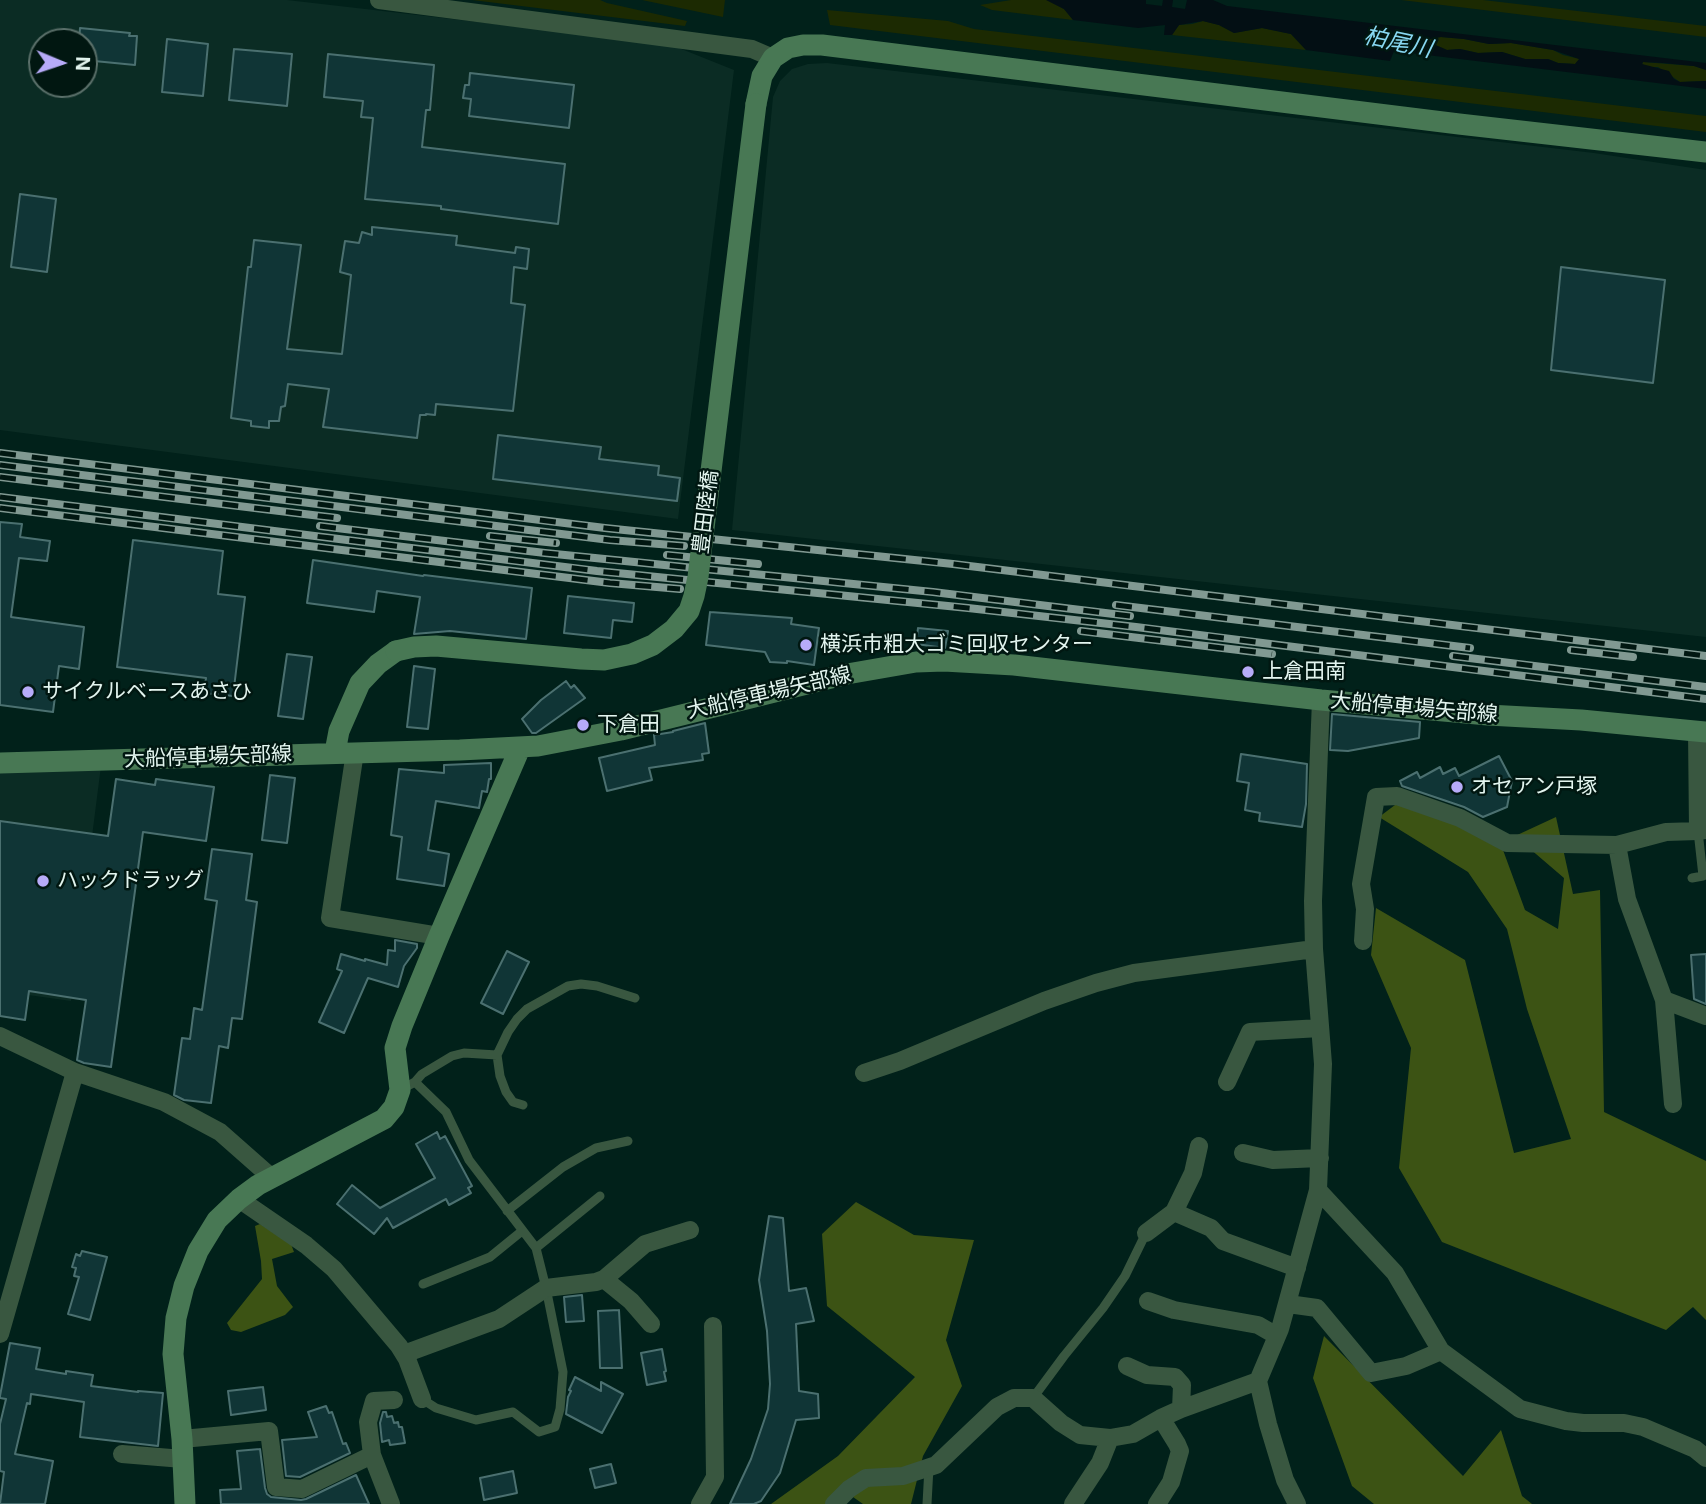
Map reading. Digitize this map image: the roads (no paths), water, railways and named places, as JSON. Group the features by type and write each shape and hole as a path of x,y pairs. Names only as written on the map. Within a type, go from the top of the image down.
{"street":[{"path":"379,0 752,50 774,58 788,48 822,45 1706,152"},
{"name":"豊田陸橋","path":"345,752 339,731 360,683 378,664 396,651 436,646 604,660 632,654 653,645 674,629 689,611 698,577 757,104 762,76 774,58"},
{"name":"大船停車場矢部線","path":"0,763 520,748 621,730 847,674 916,662 1014,665 1321,700 1702,731"},
{"path":"1297,1504 1285,1480 1258,1381 1288,1304 1318,1190 1323,1064 1314,949 1314,887 1321,700"},
{"path":"1363,941 1365,909 1361,884 1376,797 1396,796 1448,813 1507,842 1618,845 1666,832 1702,831 1702,731"},
{"path":"185,1504 173,1354 176,1318 184,1286 198,1251 217,1220 239,1199 271,1177 384,1119 408,1086 399,1068 395,1048 402,1026 520,748"},
{"path":"345,752 330,918 439,936"},
{"path":"1618,845 1627,899 1664,1000 1672,1104"},
{"path":"864,1073 1096,983 1134,973 1314,949"},
{"path":"1664,1000 1706,1016"},
{"path":"1227,1082 1251,1032 1320,1028"},
{"path":"0,1036 75,1072 164,1102 220,1132 271,1177"},
{"path":"0,1334 75,1072"},
{"path":"1146,1233 1174,1212 1192,1173 1199,1146"},
{"path":"1243,1153 1273,1160 1320,1158"},
{"path":"1318,1190 1395,1273 1441,1351 1520,1409 1566,1421 1624,1423 1643,1427 1702,1452"},
{"path":"239,1199 306,1245 334,1269 404,1354 422,1398"},
{"path":"1174,1212 1211,1228 1223,1241 1297,1268"},
{"path":"404,1354 499,1319 546,1288 604,1279 645,1244 691,1230"},
{"path":"604,1279 631,1301 652,1324"},
{"path":"1148,1301 1174,1310 1258,1325 1277,1336"},
{"path":"1288,1304 1317,1308 1371,1373 1406,1366 1441,1351"},
{"path":"700,1504 715,1477 713,1326"},
{"path":"1127,1366 1147,1375 1175,1377 1182,1385 1181,1409"},
{"path":"834,1504 849,1489 866,1478 902,1476 936,1465 997,1407 1014,1398 1033,1398 1061,1423 1080,1435 1110,1438 1133,1434 1181,1409 1258,1381"},
{"path":"391,1504 372,1455 368,1422 374,1401 394,1400"},
{"path":"1157,1504 1171,1482 1180,1451 1161,1418"},
{"path":"122,1454 182,1449 269,1431 276,1487 302,1489 372,1455"},
{"path":"1073,1504 1100,1464 1110,1438"}],"lane":[{"path":"1692,877 1703,876 1702,831"},
{"path":"523,1105 513,1102 506,1092 497,1055 508,1032 527,1009 568,986 581,984 635,998"},
{"path":"422,1398 436,1408 476,1420 513,1412 539,1432 555,1427 560,1409 563,1372 536,1248 469,1160 446,1112 408,1086 452,1056 464,1053 497,1055"},
{"path":"507,1210 562,1167 596,1148 628,1141"},
{"path":"536,1248 600,1196"},
{"path":"423,1284 490,1257 522,1231"},
{"path":"1033,1398 1118,1287 1146,1233"},
{"path":"927,1504 929,1467"}],"water":[{"name":"柏尾川","path":"1046,0 1146,0 1146,4 1162,6 1163,0 1173,0 1172,7 1185,9 1187,0 1213,0 1227,6 1706,63 1706,70 1663,63 1642,64 1669,71 1674,79 1680,82 1706,81 1706,89 1394,51 1390,61 1306,50 1291,34 1262,28 1234,33 1203,21 1179,25 1172,35 1164,35 1165,25 1138,28 1073,20 1064,9","holes":["1441,37 1553,50 1579,59 1575,64 1558,63 1548,59 1525,59 1502,52 1447,50 1424,40"]}],"railway":[{"path":"0,453 605,528 953,564 1706,656"},
{"path":"0,465 610,540 684,546"},
{"path":"0,477 337,518"},
{"path":"0,497 597,571 1136,627 1706,699"},
{"path":"0,508 610,583 680,589"},
{"path":"320,526 1130,616"},
{"path":"490,536 556,543"},
{"path":"667,555 758,564"},
{"path":"1116,605 1470,648"},
{"path":"1081,631 1272,654"},
{"path":"1571,650 1633,657"},
{"path":"1453,656 1706,687"}],"place":[{"name":"横浜市粗大ゴミ回収センター","path":"806,645"},
{"name":"上倉田南","path":"1248,672"},
{"name":"サイクルベースあさひ","path":"28,692"},
{"name":"下倉田","path":"583,725"},
{"name":"オセアン戸塚","path":"1457,787"},
{"name":"ハックドラッグ","path":"43,881"}]}
